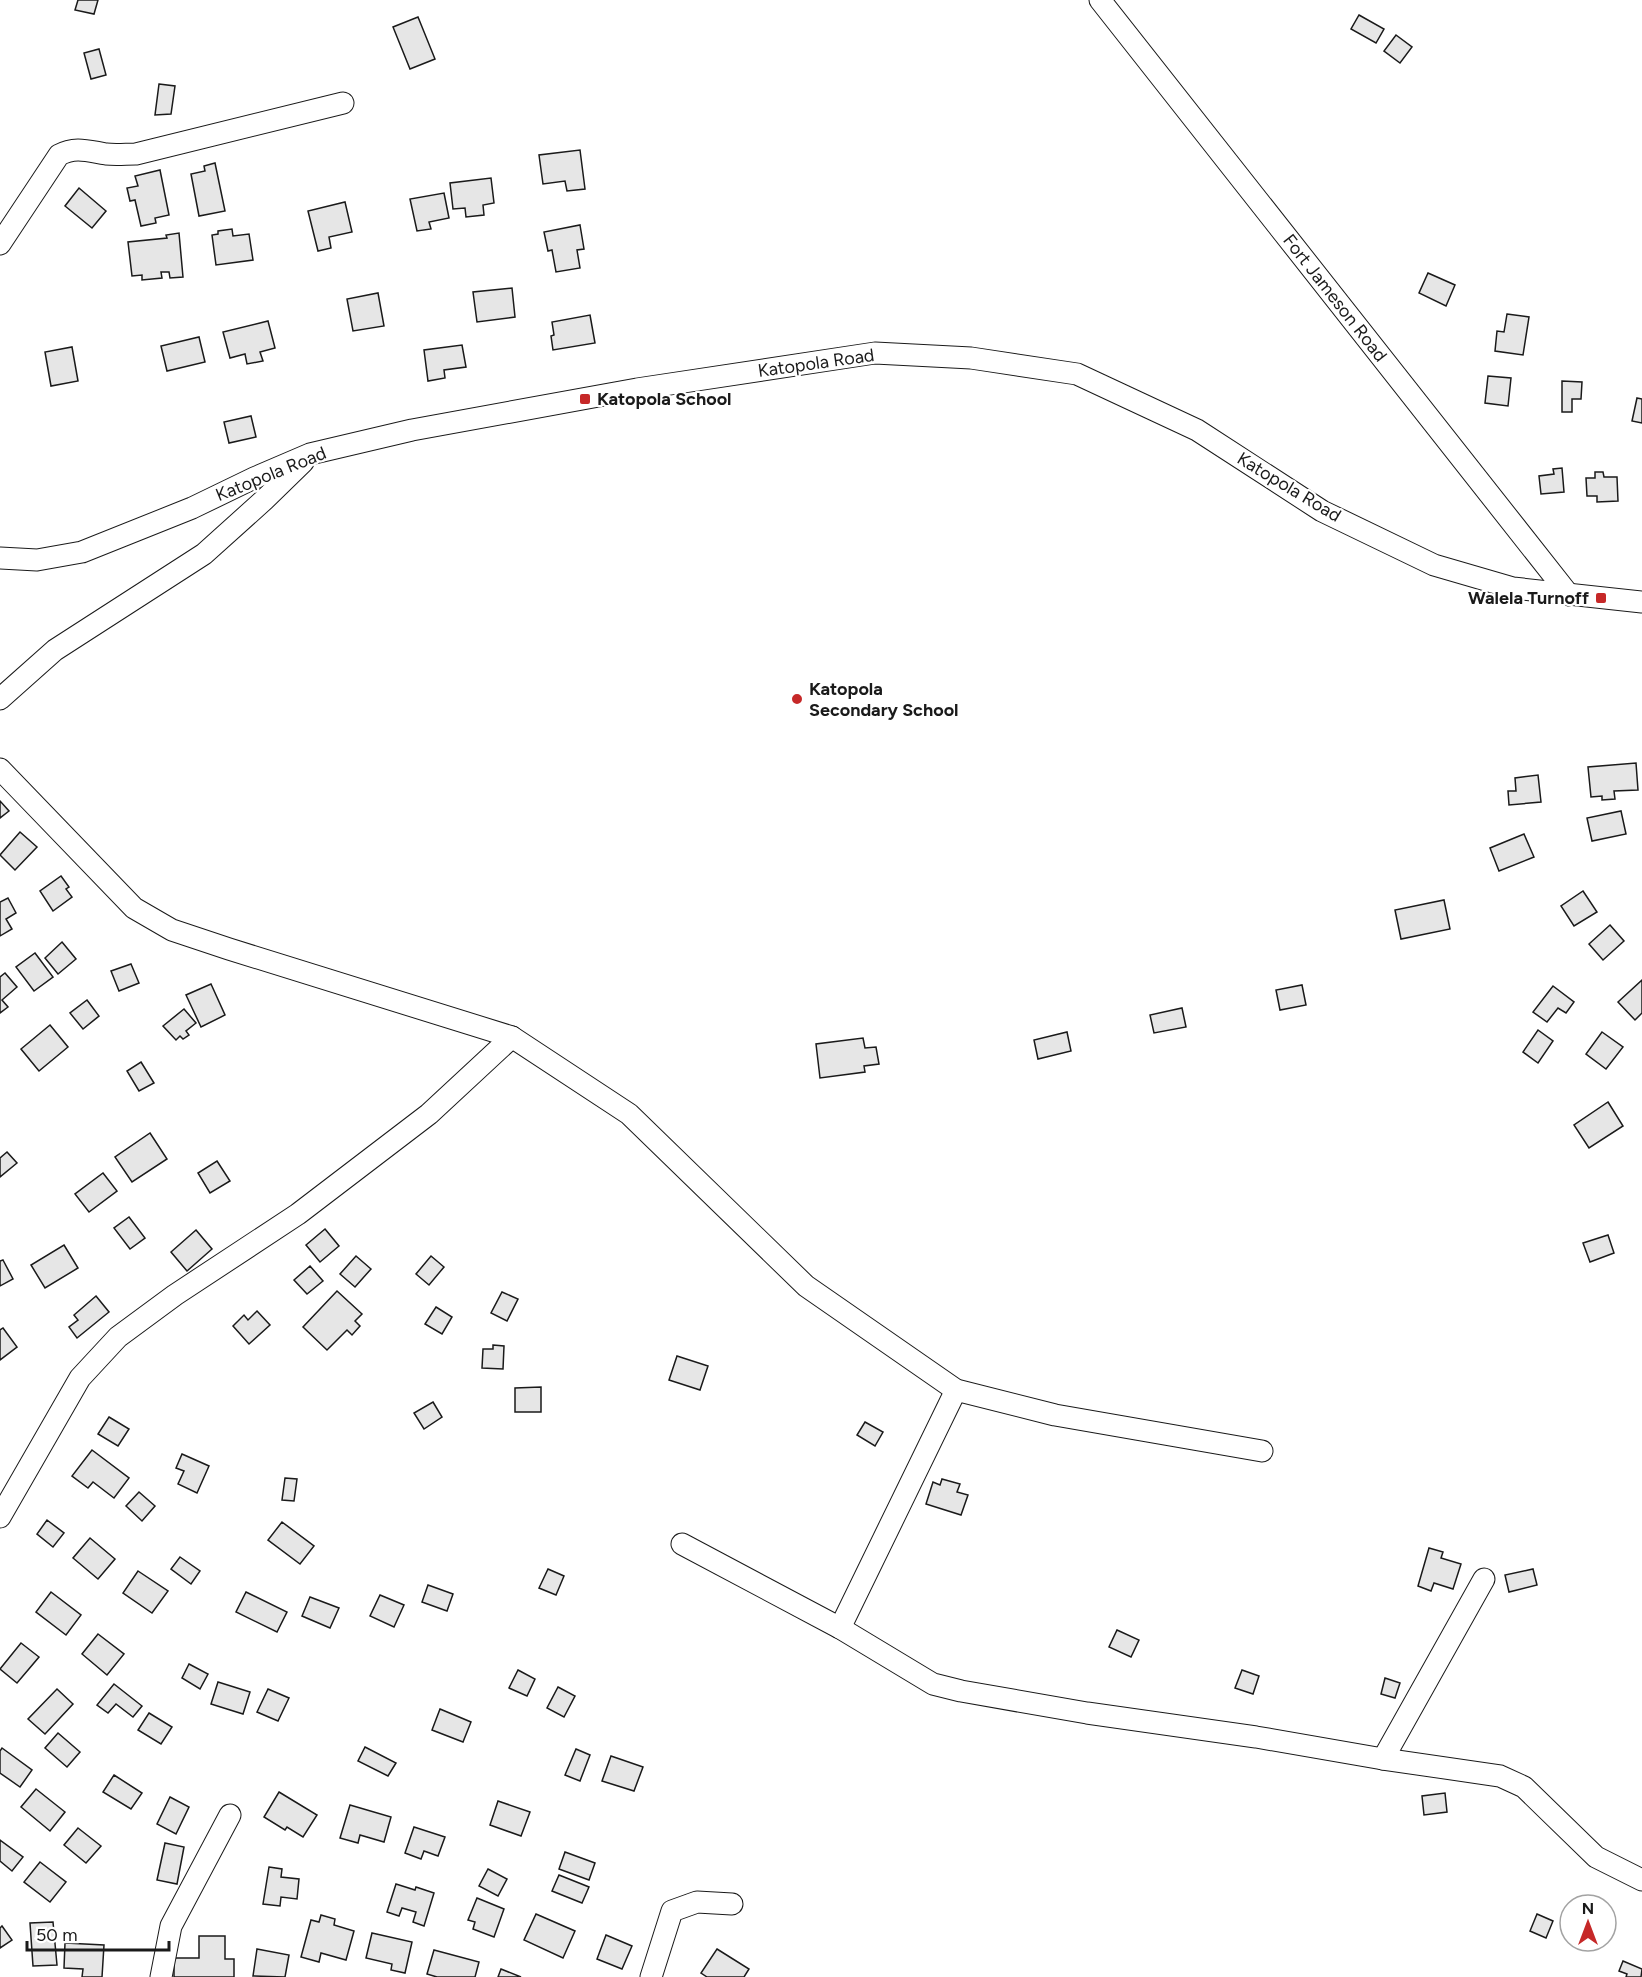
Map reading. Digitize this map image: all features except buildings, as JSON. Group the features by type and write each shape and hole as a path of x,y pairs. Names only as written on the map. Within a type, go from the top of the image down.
{"street":[{"name":"Fort Jameson Road","path":"1100,0 1569,595"},
{"path":"0,244 59,155 68,150 80,149 109,155 136,154 343,103"},
{"name":"Katopola Road","path":"0,558 36,560 81,552 192,508 310,454 412,430 637,389 875,353 971,358 1077,374 1197,430 1322,511 1434,565 1513,588 1642,602"},
{"path":"0,699 55,650 204,554 264,500 310,454"},
{"path":"0,769 134,908 172,930 512,1037 629,1114 806,1286 956,1390 1055,1415 1262,1451"},
{"path":"0,1517 80,1378 118,1337 175,1295 298,1214 429,1114 512,1037"},
{"path":"840,1628 956,1390"},
{"path":"682,1544 840,1628 933,1684 1087,1713 1500,1776 1524,1786 1596,1857 1642,1880"},
{"path":"1383,1759 1484,1579"},
{"path":"161,1977 171,1926 230,1815"},
{"path":"651,1977 672,1911 697,1902 732,1904"}],"place":[{"name":"Katopola School","path":"585,399"},
{"name":"Walela Turnoff","path":"1601,598"},
{"name":"Katopola Secondary School","path":"797,699"}]}
